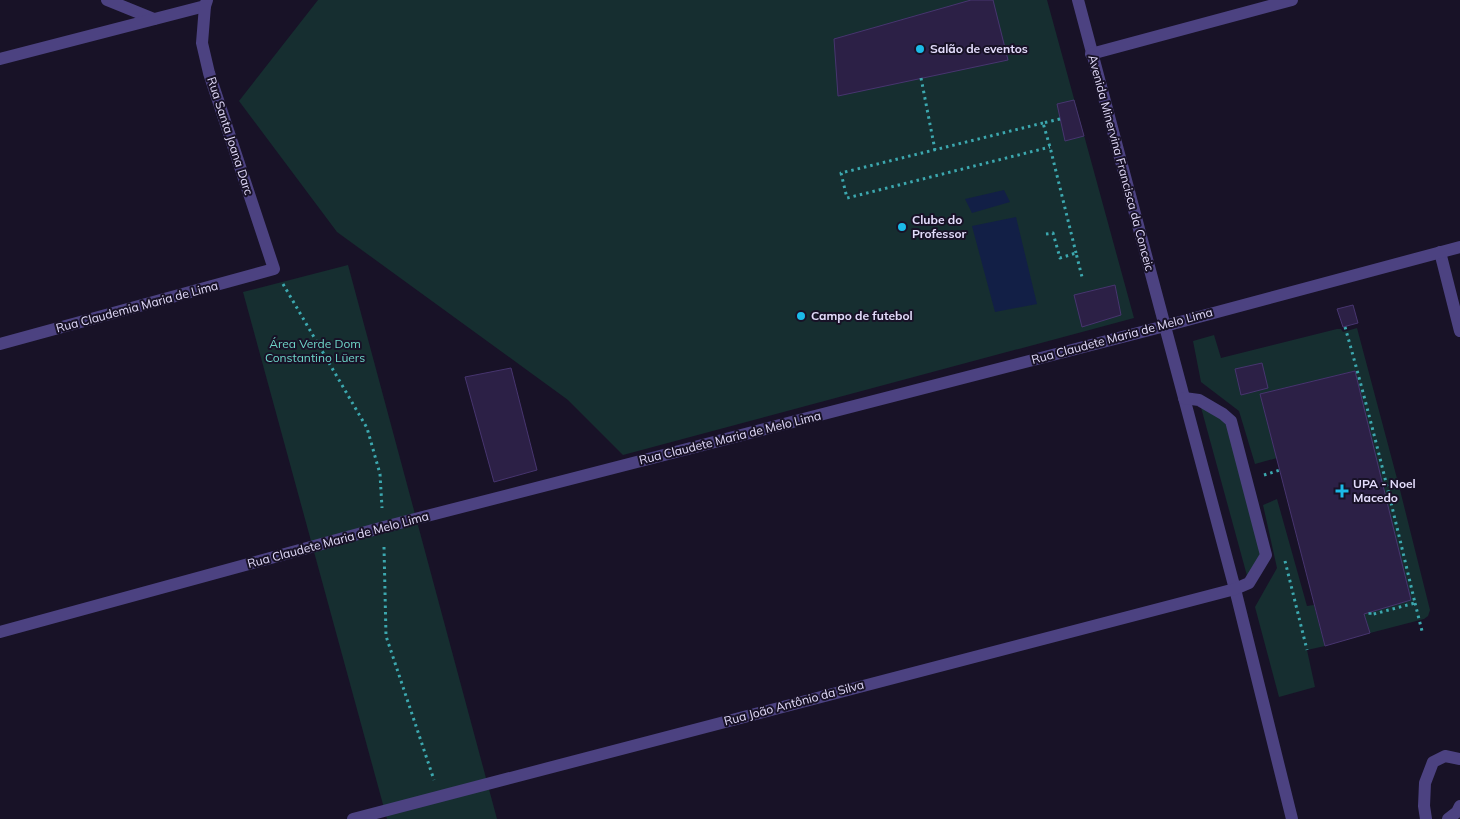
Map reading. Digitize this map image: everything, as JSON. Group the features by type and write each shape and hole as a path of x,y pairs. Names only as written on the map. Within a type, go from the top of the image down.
{"street":[{"path":"107,0 154,19"},
{"name":"Avenida Minervina Francisca da Conceic","path":"1078,0 1235,589 1292,819"},
{"path":"1092,54 1292,0"},
{"path":"0,59 154,19 206,3"},
{"name":"Rua Santa Joana Darc","path":"206,3 202,43 209,73 274,269"},
{"name":"Rua Claudete Maria de Melo Lima","path":"0,632 384,527 1165,326 1460,247"},
{"path":"1440,252 1460,331"},
{"name":"Rua Claudemia Maria de Lima","path":"0,344 274,269"},
{"path":"1184,398 1199,400 1231,420 1266,556 1249,584 1235,589"},
{"name":"Rua João Antônio da Silva","path":"353,819 1235,589"},
{"path":"1426,819 1424,806 1425,783 1433,762 1445,756 1460,759"},
{"path":"1448,819 1457,812 1460,806"}],"path":[{"path":"921,78 935,150"},
{"path":"1050,147 847,198 841,174 1060,119"},
{"path":"1043,123 1082,277"},
{"path":"1046,234 1053,233 1060,258 1076,253"},
{"path":"1345,326 1363,390 1422,631"},
{"path":"1264,475 1280,470"},
{"path":"1370,612 1370,615 1415,603"}],"green space":[{"path":"318,0 1047,0 1134,318 623,455 568,400 337,232 239,101"},
{"name":"Área Verde Dom Constantino Lüers","path":"348,265 497,819 387,819 243,292"},
{"path":"1357,328 1430,610 1428,616 1424,619 1370,633 1364,614 1411,600 1355,371 1260,394 1277,458 1255,464 1239,411 1201,382 1193,341 1214,335 1221,358 1337,329 1341,329 1343,332"},
{"path":"1199,400 1223,414 1266,555 1249,583"},
{"path":"1277,499 1307,606 1314,605 1325,646 1307,650 1315,687 1279,697 1255,607 1277,568 1263,505"}],"water":[{"path":"1004,190 1010,202 972,213 965,199"},
{"path":"1016,217 1037,304 995,312 972,226"}],"building":[{"name":"Salão de eventos","path":"971,0 993,0 1008,60 838,96 834,39"},
{"path":"1074,100 1084,136 1065,141 1057,104"},
{"path":"1115,285 1121,315 1082,327 1074,295"},
{"path":"1353,305 1358,323 1343,327 1337,309"},
{"path":"1262,363 1268,388 1241,395 1235,369"},
{"path":"511,368 537,470 494,482 465,377"},
{"path":"1355,371 1411,600 1364,614 1370,633 1325,646 1260,394"}],"place":[{"name":"Salão de eventos","path":"920,49"},
{"name":"Clube do Professor","path":"902,227"},
{"name":"Campo de futebol","path":"801,316"},
{"name":"UPA - Noel Macedo","path":"1342,491"}]}
